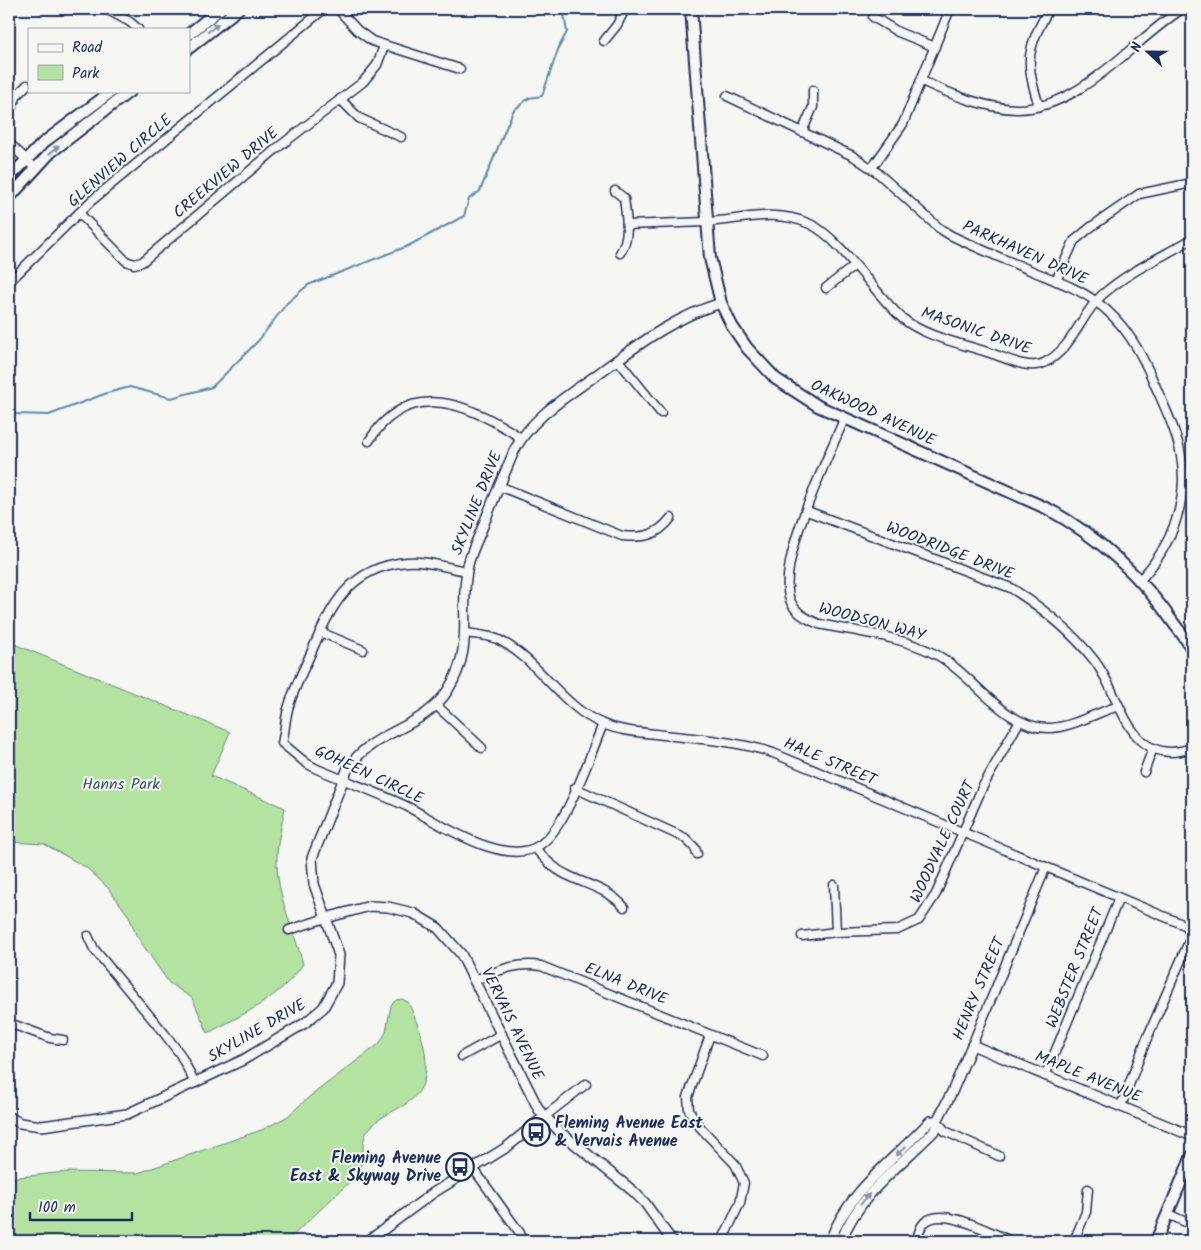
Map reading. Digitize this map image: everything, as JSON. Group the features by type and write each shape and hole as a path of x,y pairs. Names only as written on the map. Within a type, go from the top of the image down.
{"main road":[{"path":"190,33 220,9"},
{"path":"190,47 238,9"},
{"name":"OAKWOOD AVENUE","path":"691,9 710,258 720,302 732,326 761,365 799,395 844,418 1048,509 1069,521 1110,552 1140,580 1158,599 1192,647"},
{"path":"9,178 25,160 68,123 111,92"},
{"path":"9,198 35,168 58,146 129,92"},
{"path":"1156,1241 1192,1156"}],"street":[{"path":"106,9 136,28"},
{"name":"GLENVIEW CIRCLE","path":"9,282 78,213 324,9"},
{"path":"338,9 357,30 384,46 460,69"},
{"path":"604,41 617,25 625,9"},
{"path":"872,168 903,124 950,9"},
{"path":"1039,106 1029,67 1030,52 1035,33 1049,9"},
{"path":"922,81 962,97 1002,107 1016,109 1039,106 1066,96 1088,83 1160,23 1182,9"},
{"path":"873,17 898,32 935,47"},
{"name":"CREEKVIEW DRIVE","path":"78,213 126,261 134,264 142,262 372,73 384,46"},
{"path":"9,114 17,95 27,85"},
{"path":"802,132 813,107 813,90"},
{"name":"PARKHAVEN DRIVE","path":"727,96 872,168 939,228 974,247 1081,292 1116,318 1129,333 1141,355 1177,440 1182,469 1183,492 1172,532 1152,567 1140,580"},
{"path":"340,99 359,118 401,138"},
{"path":"9,143 35,168"},
{"path":"1056,281 1074,240 1091,227 1139,194 1187,184 1192,185"},
{"path":"615,191 624,198 626,245 620,253"},
{"name":"MASONIC DRIVE","path":"626,225 707,222 771,214 791,218 820,230 892,307 911,324 1020,363 1036,365 1053,357 1070,340 1096,302 1111,287 1135,270 1192,239"},
{"path":"826,288 854,266"},
{"name":"SKYLINE DRIVE","path":"9,1117 20,1123 42,1126 110,1117 143,1108 243,1060 305,1023 328,1002 337,983 339,965 336,946 314,884 312,858 343,780 354,758 366,746 414,722 436,705 457,672 466,633 466,571 469,560 521,438 546,412 675,321 720,302"},
{"path":"618,360 661,414"},
{"path":"369,441 377,429 396,413 408,406 430,401 440,401 475,412 496,421 521,438"},
{"name":"WOODSON WAY","path":"844,418 791,554 787,572 787,586 791,602 797,610 804,617 819,624 912,645 938,655 1019,722 1050,728 1066,725 1119,706"},
{"path":"1182,469 1192,468"},
{"path":"499,486 622,536 642,538 653,534 663,528 671,518"},
{"name":"WOODRIDGE DRIVE","path":"807,511 1010,588 1038,607 1086,650 1103,672 1134,735 1153,748 1178,752 1192,748"},
{"name":"GOHEEN CIRCLE","path":"466,571 407,562 375,570 355,582 337,598 320,632 288,710 282,743 306,763 409,808 447,830 494,848 509,851 535,848"},
{"path":"320,632 363,650"},
{"name":"HALE STREET","path":"466,633 485,636 505,644 522,656 565,698 603,724 631,731 750,745 1187,926 1190,937 1188,944 1145,1043 1121,1106"},
{"path":"436,705 482,748"},
{"name":"WOODVALE COURT","path":"802,936 836,932 897,930 919,920 936,894 982,788 1019,722"},
{"path":"603,724 562,820 550,836 535,848 548,864 565,875 617,899 624,907"},
{"path":"1144,772 1153,748"},
{"path":"575,788 685,838 695,848 697,854"},
{"name":"HENRY STREET","path":"841,1241 858,1208 871,1192 937,1128 937,1121 952,1092 1046,867"},
{"path":"834,885 836,932"},
{"name":"WEBSTER STREET","path":"1046,1076 1118,898"},
{"name":"VERVAIS AVENUE","path":"289,930 370,906 400,908 413,913 438,928 461,954 502,1034 532,1099 544,1117 633,1191 645,1203 672,1241"},
{"path":"88,936 94,950 175,1047 195,1083"},
{"name":"ELNA DRIVE","path":"475,980 512,966 541,966 763,1056"},
{"path":"9,1023 50,1038 63,1040"},
{"path":"462,1056 502,1034"},
{"path":"710,1035 688,1097 689,1110 698,1124 735,1164 744,1183 740,1203 722,1241"},
{"name":"MAPLE AVENUE","path":"972,1045 1192,1136"},
{"path":"368,1241 432,1193 507,1147 586,1084"},
{"path":"830,1241 840,1219 865,1185 930,1121 937,1121 945,1131 999,1156"},
{"path":"473,1168 520,1234 522,1241"},
{"path":"1074,1241 1086,1212 1088,1189"},
{"path":"1168,1214 1192,1225"},
{"path":"916,1241 921,1226 931,1218 944,1216 996,1238 1011,1241"}],"green space":[{"name":"Hanns Park","path":"9,642 230,732 211,776 285,808 278,846 277,872 282,899 303,964 294,976 272,996 248,1012 208,1033 192,998 169,983 136,935 129,916 107,887 87,868 44,844 9,842"},
{"path":"402,999 408,1002 413,1013 425,1053 426,1067 424,1080 419,1091 410,1101 373,1124 366,1133 363,1158 356,1176 287,1241 9,1241 9,1178 66,1172 138,1173 264,1129 288,1116 309,1097 379,1044 386,1032 391,1005 396,1000"}],"waterway":[{"path":"9,420 15,414 49,415 107,393 130,387 171,398 212,387 259,340 287,303 308,285 408,246 464,216 469,199 480,191 513,111 529,98 542,96 559,47 567,32 563,9"}],"place":[{"name":"Fleming Avenue East & Vervais Avenue","path":"536,1132"},
{"name":"Fleming Avenue East & Skyway Drive","path":"460,1167"}]}
